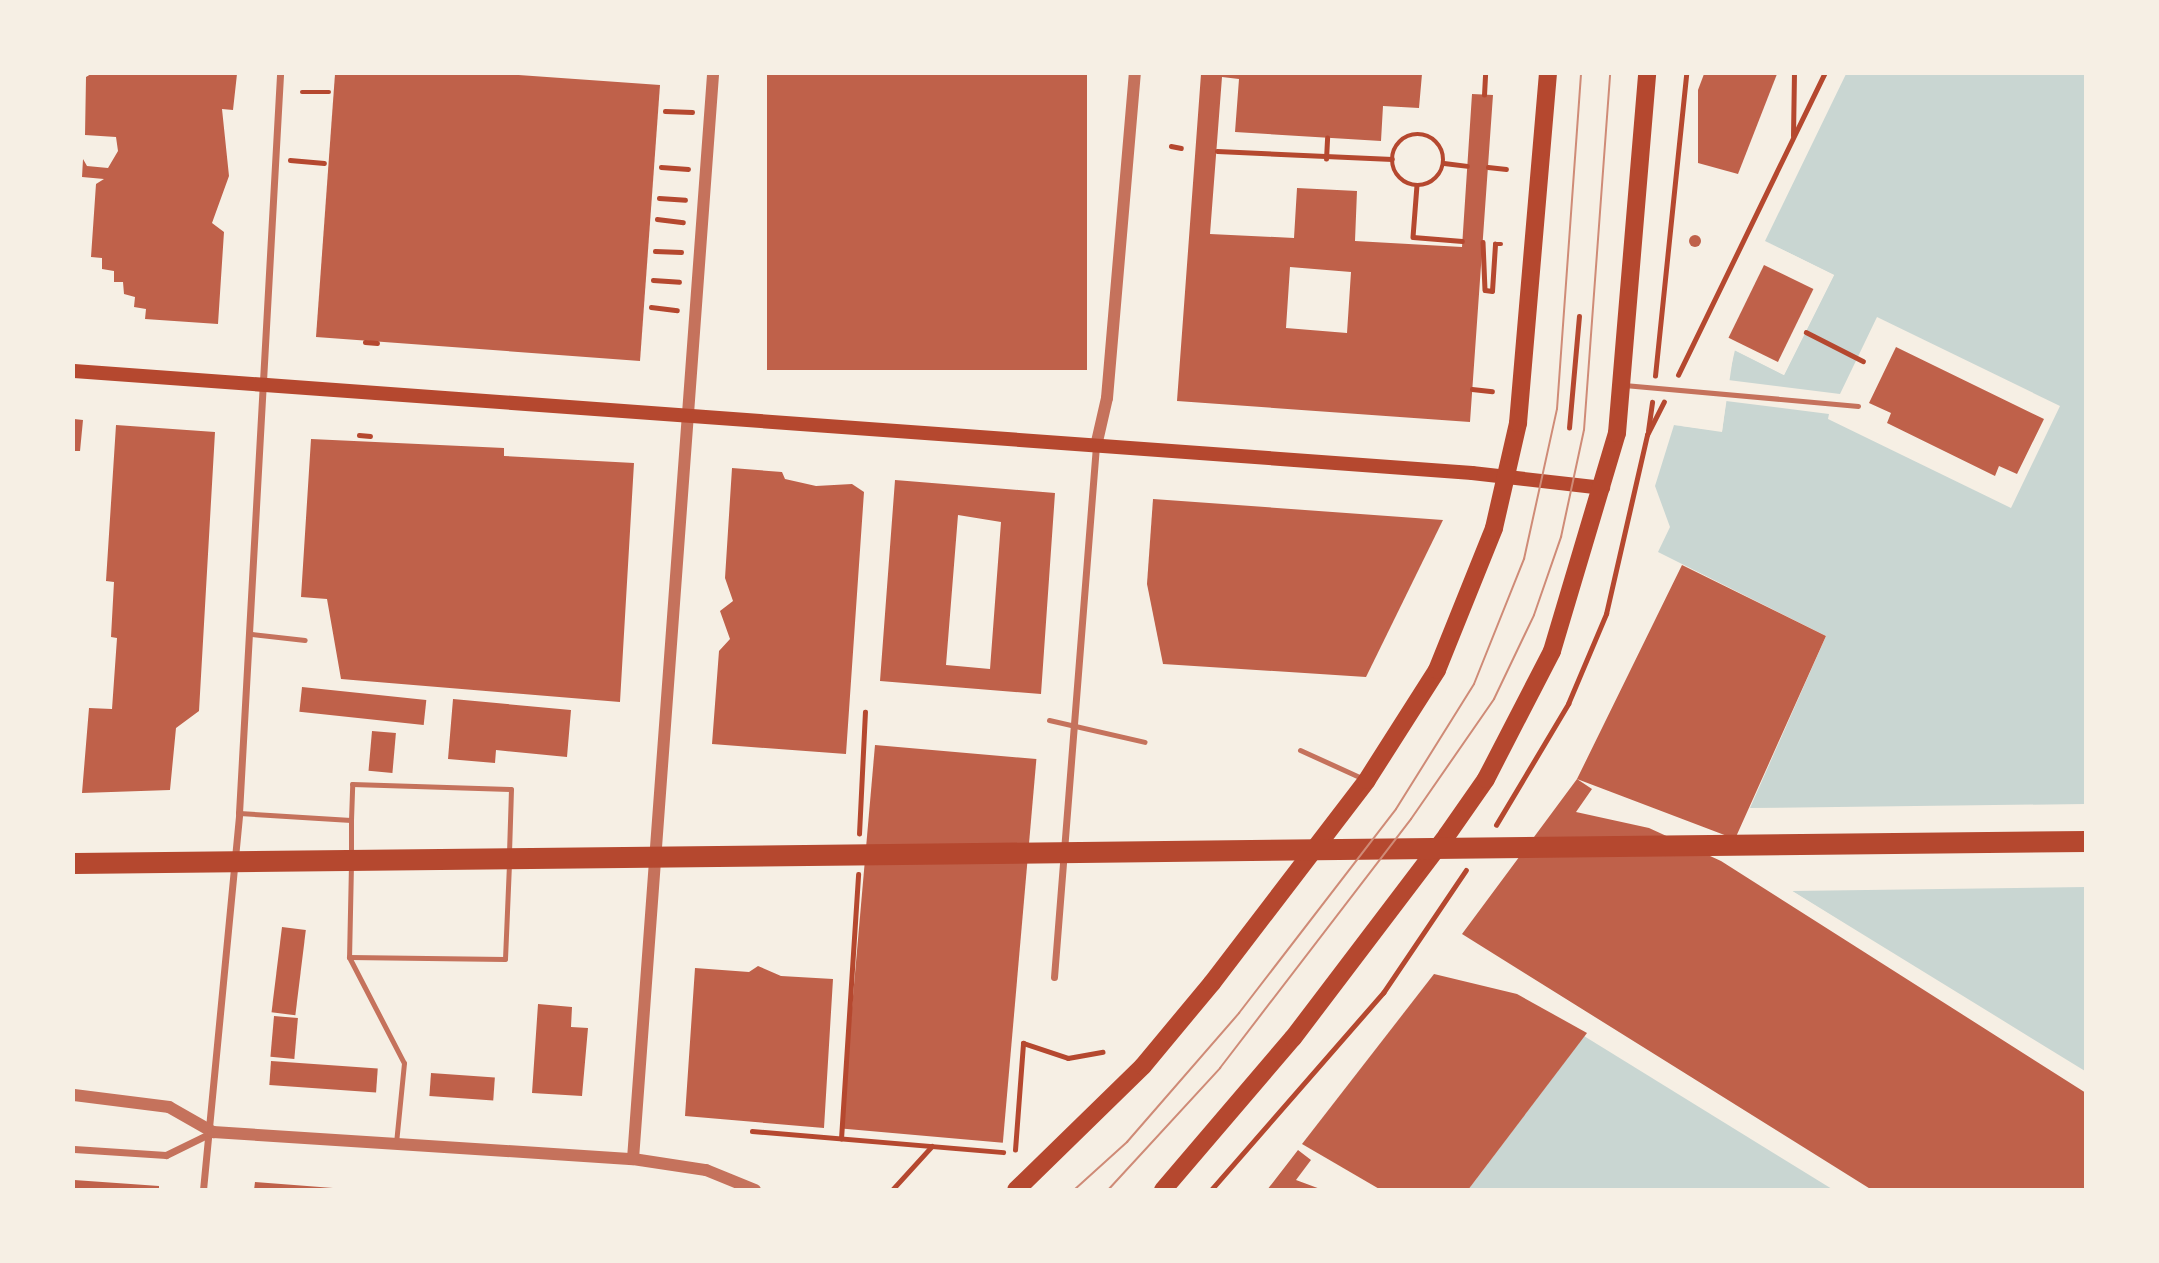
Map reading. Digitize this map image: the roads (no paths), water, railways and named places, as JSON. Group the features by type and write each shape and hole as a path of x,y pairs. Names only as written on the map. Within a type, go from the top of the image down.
{"highway":[{"path":"74,863 2085,841"},
{"path":"74,876 2085,855"}],"main road":[{"path":"1016,1189 1169,1037 1367,780 1437,670 1463,613 1506,476 1527,369 1548,74"},
{"path":"1163,1189 1293,1038 1486,779 1552,651 1603,488 1621,385 1647,74"},
{"path":"74,371 1506,476 1603,488"}],"street":[{"path":"204,1189 213,1132 252,634 280,74"},
{"path":"633,1159 713,74"},
{"path":"1054,977 1096,446 1107,398 1135,74"},
{"path":"74,1095 169,1107 213,1132 633,1159 706,1170 755,1189"},
{"path":"74,1149 166,1155 213,1132"}],"lane":[{"path":"1621,385 1727,391 1857,406"},
{"path":"252,634 305,640"},
{"path":"1049,720 1074,723 1144,742"},
{"path":"1300,750 1367,780"},
{"path":"349,957 505,959 511,789 352,784 349,957 404,1063 396,1144"},
{"path":"239,813 351,820"}],"tram line":[{"path":"1074,1190 1127,1142 1239,1013 1396,809 1474,684 1524,559 1557,409 1581,74"},
{"path":"1108,1190 1220,1068 1411,819 1494,699 1534,615 1561,537 1584,430 1610,74"}]}
